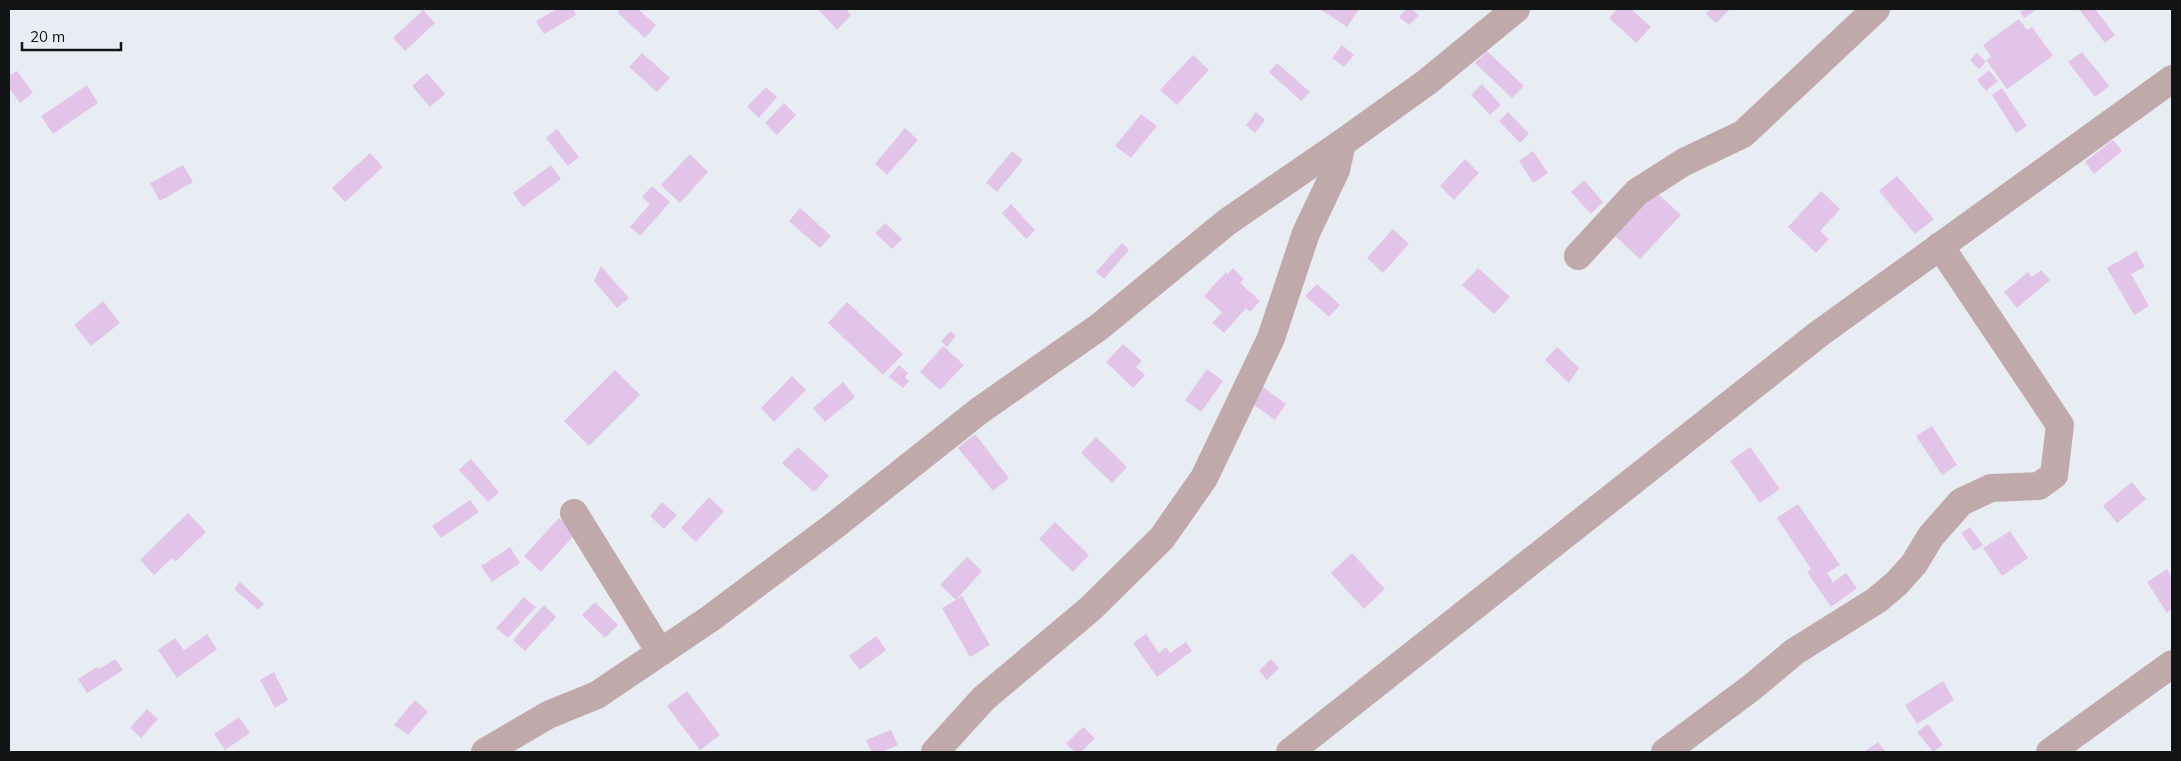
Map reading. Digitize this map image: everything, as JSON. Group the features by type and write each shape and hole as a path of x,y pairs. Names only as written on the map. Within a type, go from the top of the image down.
{"street":[{"path":"485,752 548,715 597,695 711,618 834,526 979,411 1099,327 1227,222 1427,82 1516,9"},
{"path":"1578,256 1637,192 1684,162 1743,134 1876,9"},
{"path":"1290,752 1820,333 2172,79"},
{"path":"935,752 984,698 1090,609 1162,538 1204,478 1271,338 1306,234 1336,170 1342,143"},
{"path":"1665,752 1751,688 1794,652 1877,600 1897,583 1914,564 1931,536 1961,502 1990,488 2039,486 2054,475 2060,426 1940,246"},
{"path":"574,513 660,652"},
{"path":"2050,752 2172,664"}],"building":[{"path":"557,9 573,9 576,15 544,34 536,21"},
{"path":"621,9 638,9 656,25 645,38 617,12"},
{"path":"818,9 846,9 851,15 837,30"},
{"path":"1320,9 1359,9 1347,27"},
{"path":"1406,9 1412,9 1419,15 1409,25 1399,17"},
{"path":"1617,9 1631,9 1651,27 1636,43 1609,18"},
{"path":"1711,9 1730,9 1716,23 1706,14"},
{"path":"2025,9 2037,9 2024,18 2020,12"},
{"path":"2079,9 2095,9 2115,35 2105,43"},
{"path":"423,10 435,23 405,51 393,38"},
{"path":"2019,19 2027,30 2032,27 2053,56 2007,89 1986,60 1991,57 1983,45"},
{"path":"1342,45 1354,55 1344,67 1332,58"},
{"path":"1487,51 1524,86 1512,98 1475,63"},
{"path":"2082,52 2109,86 2095,97 2068,62"},
{"path":"642,53 670,78 657,92 629,67"},
{"path":"1977,53 1986,62 1979,69 1970,60"},
{"path":"1193,55 1209,70 1177,105 1160,90"},
{"path":"1277,63 1310,92 1301,101 1269,72"},
{"path":"1989,70 1998,81 1986,91 1977,80"},
{"path":"17,71 33,93 20,103 9,88 9,76"},
{"path":"427,73 445,94 430,107 412,86"},
{"path":"1482,84 1501,105 1490,115 1471,95"},
{"path":"87,85 98,103 53,134 41,116"},
{"path":"766,87 777,97 759,118 747,107"},
{"path":"2002,88 2027,126 2016,133 1992,95"},
{"path":"784,103 796,115 777,135 765,123"},
{"path":"1256,112 1265,120 1255,133 1246,125"},
{"path":"1508,112 1529,134 1520,143 1499,121"},
{"path":"1141,114 1157,126 1131,158 1115,146"},
{"path":"905,128 918,140 887,175 875,164"},
{"path":"557,129 579,157 568,166 546,138"},
{"path":"2113,140 2122,151 2094,174 2085,162"},
{"path":"1012,151 1023,160 997,192 986,183"},
{"path":"1533,151 1548,173 1533,183 1519,161"},
{"path":"370,153 383,167 345,202 332,188"},
{"path":"690,154 708,172 680,203 661,185"},
{"path":"1465,159 1479,173 1454,200 1440,186"},
{"path":"183,165 193,182 160,201 150,183"},
{"path":"551,165 561,179 523,207 513,193"},
{"path":"1897,176 1934,219 1915,234 1879,191"},
{"path":"1584,180 1603,202 1591,214 1571,192"},
{"path":"652,186 670,202 640,236 630,227 650,204 642,197"},
{"path":"1654,190 1681,215 1640,259 1613,234"},
{"path":"1821,191 1840,209 1820,231 1829,239 1816,253 1788,227"},
{"path":"1011,204 1035,230 1026,239 1002,213"},
{"path":"800,208 831,236 820,248 789,221"},
{"path":"885,223 902,239 892,249 875,233"},
{"path":"1393,229 1409,244 1383,273 1367,258"},
{"path":"1122,243 1129,250 1104,279 1096,272"},
{"path":"2136,251 2145,267 2131,274 2149,306 2134,315 2107,268"},
{"path":"601,266 629,298 617,308 594,281"},
{"path":"1233,268 1244,279 1240,283 1260,301 1250,312 1246,308 1224,333 1212,323 1222,312 1204,296 1226,272 1228,274"},
{"path":"1478,268 1510,297 1494,314 1462,285"},
{"path":"2041,270 2050,280 2017,308 2004,292 2028,272 2032,277"},
{"path":"1317,284 1340,305 1329,317 1305,296"},
{"path":"103,301 120,323 91,346 74,325"},
{"path":"847,302 903,354 883,375 828,323"},
{"path":"951,331 956,336 947,347 941,341"},
{"path":"1123,344 1142,361 1136,367 1145,375 1133,388 1106,362"},
{"path":"943,346 964,365 940,390 920,372"},
{"path":"1557,347 1579,368 1569,383 1545,360"},
{"path":"899,365 908,373 905,377 909,381 903,388 889,377"},
{"path":"1207,369 1223,381 1201,412 1185,400"},
{"path":"615,370 640,395 589,446 564,421"},
{"path":"792,376 806,390 774,422 761,408"},
{"path":"843,382 855,397 825,422 813,408"},
{"path":"1259,384 1286,404 1275,420 1247,400"},
{"path":"1932,426 1957,465 1942,475 1916,436"},
{"path":"975,434 1009,478 993,491 958,448"},
{"path":"1096,437 1127,467 1112,483 1081,453"},
{"path":"798,447 829,476 814,492 782,463"},
{"path":"1750,447 1780,489 1760,503 1730,461"},
{"path":"471,459 499,492 488,502 459,470"},
{"path":"2132,482 2146,499 2117,523 2103,506"},
{"path":"709,497 724,511 696,542 681,528"},
{"path":"470,500 479,512 441,538 432,526"},
{"path":"662,502 677,515 664,529 650,516"},
{"path":"1798,504 1840,565 1827,573 1833,582 1846,573 1857,588 1831,607 1807,572 1811,569 1777,518"},
{"path":"188,513 206,532 176,561 172,558 154,575 140,560"},
{"path":"559,518 576,533 541,572 524,556"},
{"path":"1055,522 1089,555 1073,572 1039,539"},
{"path":"1970,527 1983,545 1974,551 1961,533"},
{"path":"2010,531 2028,558 2002,576 1983,548"},
{"path":"510,547 520,563 492,582 481,566"},
{"path":"1352,553 1385,589 1364,609 1331,573"},
{"path":"967,557 982,571 956,600 940,585"},
{"path":"2167,569 2172,578 2172,609 2167,613 2147,582"},
{"path":"240,582 264,604 258,610 234,589"},
{"path":"962,596 990,645 970,657 942,608"},
{"path":"524,597 536,607 508,638 496,628"},
{"path":"595,602 618,625 605,638 582,615"},
{"path":"544,605 556,617 525,651 513,640"},
{"path":"207,634 217,649 177,678 158,650 175,638 184,650"},
{"path":"1146,634 1159,653 1166,647 1170,653 1186,642 1192,651 1157,677 1133,643"},
{"path":"876,636 886,650 860,670 849,656"},
{"path":"115,659 123,670 87,693 78,679 97,667 99,669"},
{"path":"1271,659 1279,668 1267,680 1259,671"},
{"path":"274,672 288,700 275,708 260,680"},
{"path":"1943,681 1954,700 1917,724 1905,705"},
{"path":"687,691 720,735 700,750 667,706"},
{"path":"415,700 428,712 408,735 394,725"},
{"path":"147,709 158,719 141,738 130,728"},
{"path":"239,717 250,733 225,750 214,734"},
{"path":"1928,724 1943,745 1933,752 1917,732"},
{"path":"1083,727 1095,738 1081,752 1075,752 1066,744"},
{"path":"891,730 898,745 882,752 872,752 866,740"},
{"path":"1878,742 1886,752 1864,752"}]}
